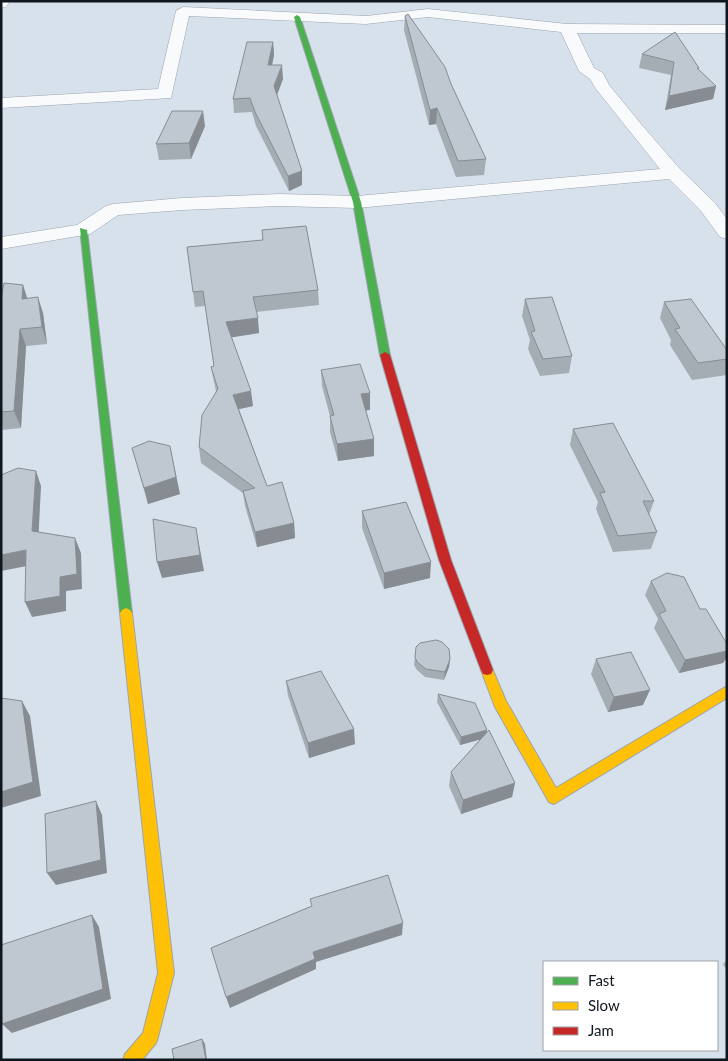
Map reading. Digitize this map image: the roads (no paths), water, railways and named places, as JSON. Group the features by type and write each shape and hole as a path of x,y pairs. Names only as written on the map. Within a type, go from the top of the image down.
{"street":[{"path":"1,103 166,94 183,11 366,20 428,12 567,28 727,29"},
{"path":"297,18 357,202 386,359 445,560 500,703 554,797 727,691"},
{"path":"567,28 587,71 597,76 618,107 673,173 708,207 727,232"},
{"path":"1,243 83,230 113,210 182,204 279,200 357,202 673,173"},
{"path":"83,230 166,973 150,1037 130,1060"}]}
